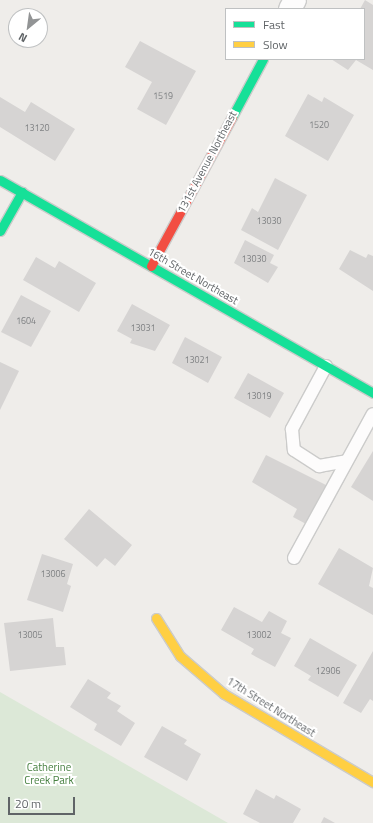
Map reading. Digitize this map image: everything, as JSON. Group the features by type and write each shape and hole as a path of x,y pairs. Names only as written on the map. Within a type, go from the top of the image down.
{"street":[{"name":"131st Avenue Northeast","path":"151,266 262,60"},
{"name":"16th Street Northeast","path":"0,180 373,393"},
{"path":"0,231 22,192"},
{"name":"17th Street Northeast","path":"156,618 180,656 224,694 373,782"}],"lane":[{"path":"326,366 292,430 294,450 319,466 348,461"},
{"path":"294,558 373,414"}],"green space":[{"name":"Catherine Creek Park","path":"0,692 228,823 0,823"}],"building":[{"path":"365,0 373,5 373,70 356,60 365,60 365,8 361,8"},
{"path":"140,41 196,71 166,125 137,109 152,82 125,67"},
{"path":"333,60 356,60 348,70"},
{"path":"308,94 322,102 324,97 354,115 328,161 285,136"},
{"path":"0,97 25,112 31,102 75,129 55,161 0,127"},
{"path":"275,178 307,195 278,250 241,230 252,208 258,212"},
{"path":"245,240 274,255 270,263 278,267 268,283 234,263"},
{"path":"350,250 366,258 368,254 373,256 373,291 339,269"},
{"path":"36,257 55,268 59,261 96,283 79,312 23,280"},
{"path":"21,295 51,311 31,347 1,332"},
{"path":"132,304 170,325 155,351 130,343 132,339 117,331"},
{"path":"185,337 222,357 208,383 172,363"},
{"path":"0,362 19,371 0,410"},
{"path":"248,373 284,393 270,418 234,398"},
{"path":"373,451 373,501 351,487"},
{"path":"266,455 328,486 308,525 293,517 297,509 252,482"},
{"path":"89,509 132,545 115,566 105,558 97,567 64,539"},
{"path":"339,548 373,568 369,586 373,588 373,615 318,584"},
{"path":"42,554 73,564 67,584 71,586 63,612 27,600"},
{"path":"234,607 262,622 269,611 287,621 281,633 291,638 275,667 251,654 254,649 221,630"},
{"path":"53,618 56,647 64,647 66,665 10,671 4,623"},
{"path":"310,638 357,665 338,697 308,680 311,676 294,666"},
{"path":"373,651 373,701 370,699 361,713 343,703"},
{"path":"88,679 111,693 107,698 121,706 117,711 135,723 121,746 94,730 97,724 70,707"},
{"path":"162,726 187,740 184,744 201,754 187,781 144,757"},
{"path":"256,789 274,799 276,795 301,809 293,823 260,823 243,814"},
{"path":"324,817 335,823 321,823"}],"traffic: fast":[{"path":"232,117 262,60"},
{"path":"0,180 373,393"},
{"path":"0,231 22,192"}],"traffic: slow":[{"path":"156,618 180,656 224,694 373,782"}],"traffic: jam":[{"path":"151,266 232,117"}]}
